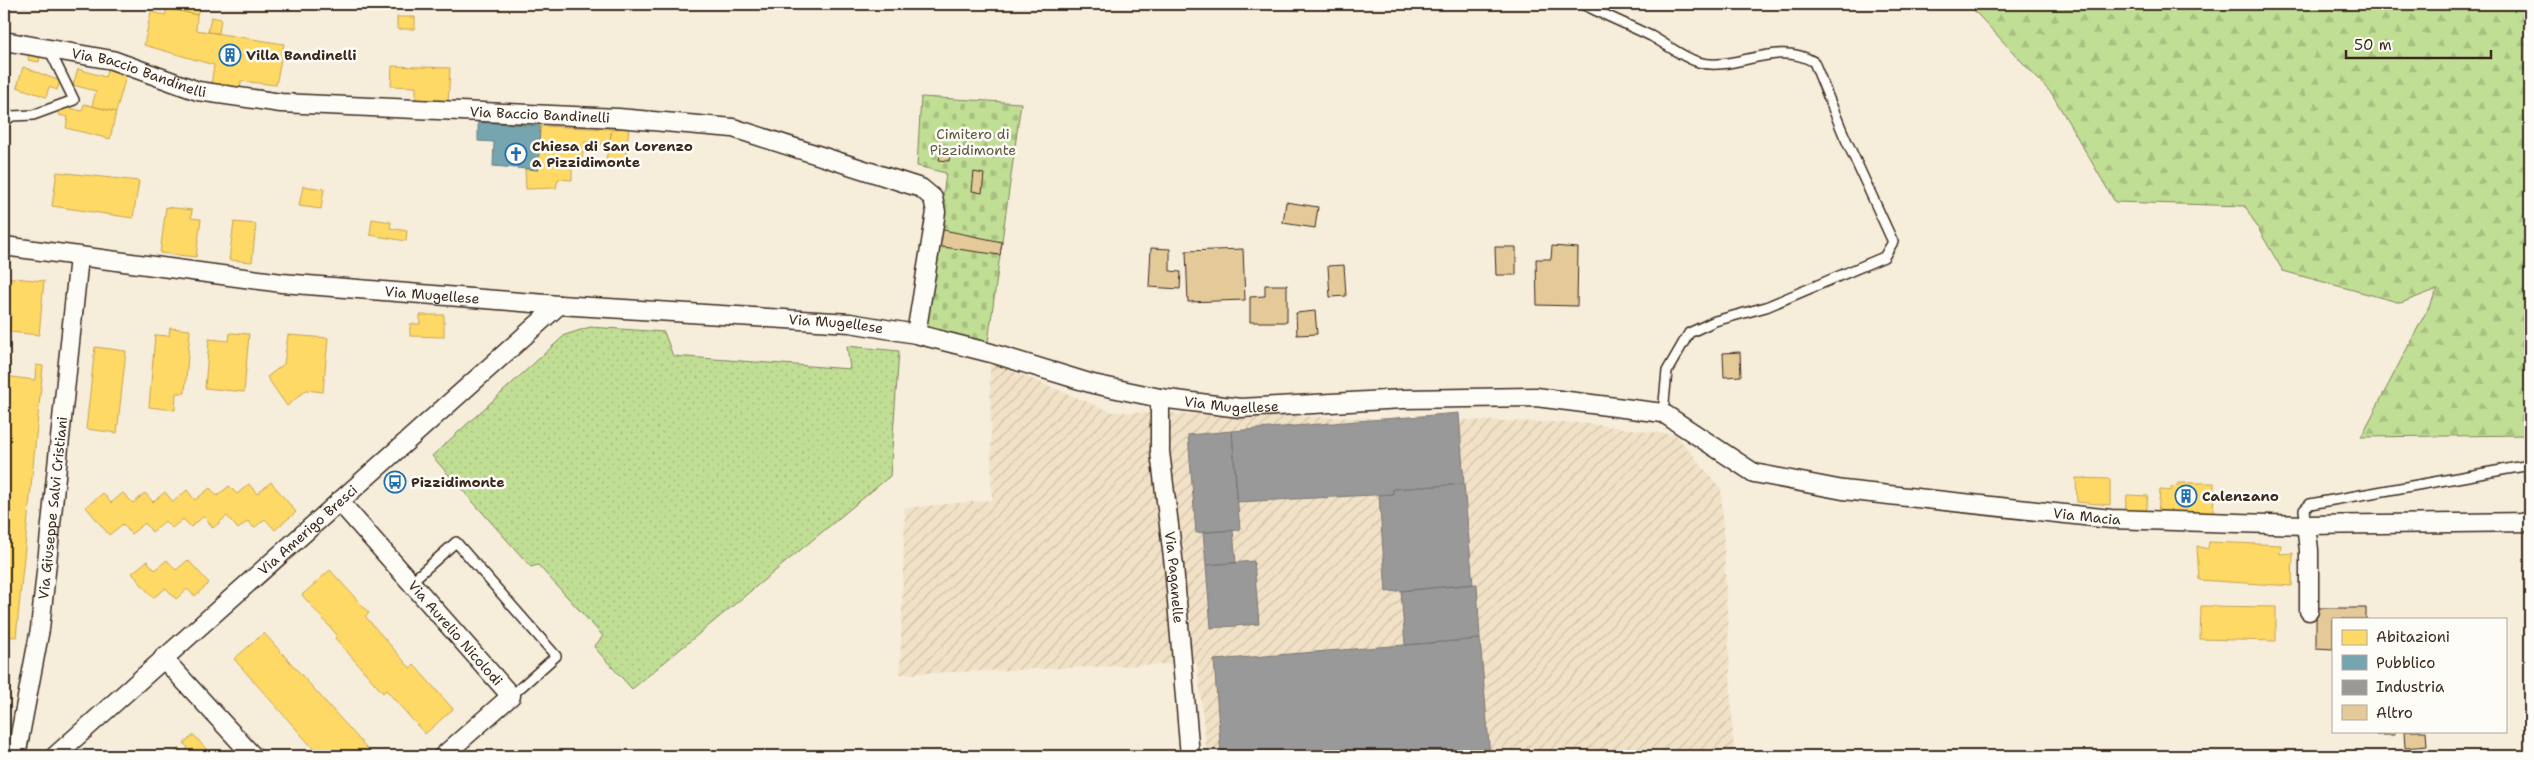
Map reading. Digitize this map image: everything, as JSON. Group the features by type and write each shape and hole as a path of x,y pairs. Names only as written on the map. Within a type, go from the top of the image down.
{"street":[{"name":"Via Baccio Bandinelli","path":"4,41 112,60 198,91 281,103 618,118 733,128 921,188 933,198 936,212 916,334"},
{"name":"Via Mugellese","path":"4,246 282,283 559,305 850,323 916,334 991,353 1093,384 1160,398 1240,408 1402,399 1536,397 1663,414"},
{"name":"Via Giuseppe Salvi Cristiani","path":"16,756 40,629 79,257"},
{"name":"Via Amerigo Bresci","path":"55,756 559,305"},
{"name":"Via Paganelle","path":"1160,398 1160,452 1174,566 1190,756"},
{"name":"Via Macia","path":"1663,414 1754,473 1843,490 2111,519 2306,525 2530,522"},
{"name":"Via Aurelio Nicolodi","path":"339,501 511,696 443,756"},
{"path":"2306,525 2309,550 2309,611"},
{"path":"163,658 253,756"}],"lane":[{"path":"1582,4 1649,35 1698,62 1714,64 1770,53 1806,57 1814,62 1842,133 1893,242 1884,257 1766,307 1715,321 1689,333 1667,372 1663,414"},
{"path":"4,122 12,116 33,115 74,100 49,49"},
{"path":"2306,525 2304,510 2310,504 2530,465"},
{"path":"410,582 456,542 556,656 511,696"}],"shaded area":[{"path":"990,362 1112,412 1583,423 1676,435 1721,489 1734,756 1207,756 1197,663 900,674 905,508 992,500"}],"green space":[{"path":"1968,4 2530,4 2530,435 2361,437 2438,289 2401,303 2283,271 2245,206 2115,202 2052,94"},
{"name":"Cimitero di Pizzidimonte","path":"921,97 1021,103 988,342 926,327 946,173 917,166"},
{"path":"590,327 664,332 673,356 850,369 847,346 899,351 890,476 632,689 594,647 603,636 538,565 531,567 432,456 565,335"}],"building: Abitazioni":[{"path":"168,4 200,4 197,15 167,8"},
{"name":"Villa Bandinelli","path":"167,8 197,15 196,30 284,44 276,85 241,81 240,90 211,86 214,65 144,45 151,12 165,15"},
{"path":"211,17 221,19 219,33 208,32"},
{"path":"397,17 415,17 415,29 397,29"},
{"path":"30,49 41,51 39,62 28,60"},
{"path":"392,66 450,68 448,105 416,104 416,87 391,86"},
{"path":"23,67 60,81 57,90 49,87 46,97 17,87"},
{"path":"108,68 127,73 116,112 92,106 96,91 73,85 78,69 105,77"},
{"path":"84,104 116,112 110,139 66,128 68,117 59,115 61,106 82,111"},
{"path":"540,126 612,129 609,145 585,142 581,164 572,161 572,180 558,179 556,188 526,189 525,169 538,170"},
{"path":"629,128 625,162 606,160 612,129"},
{"path":"57,172 139,181 133,218 52,206"},
{"path":"303,186 324,189 321,209 299,206"},
{"path":"166,207 192,210 191,218 201,219 196,257 160,253"},
{"path":"372,219 391,222 390,228 407,231 406,241 370,235"},
{"path":"234,222 256,224 252,262 229,260"},
{"path":"4,277 44,281 39,335 9,332 11,313 4,313"},
{"path":"420,315 444,315 444,337 410,336 410,324 420,324"},
{"path":"170,328 190,330 185,393 176,393 175,410 149,407 155,335 169,336"},
{"path":"230,333 249,334 244,392 205,388 209,339 229,341"},
{"path":"288,335 328,338 323,392 306,390 287,406 267,377 284,364"},
{"path":"95,347 126,351 117,433 86,429"},
{"path":"36,365 43,366 16,637 4,636 4,376 35,380"},
{"path":"2076,478 2110,479 2110,505 2077,502"},
{"path":"271,482 296,512 275,530 265,519 254,528 248,521 238,529 227,516 213,528 204,516 191,527 183,519 172,528 165,521 152,532 145,523 131,534 123,524 109,535 86,507 103,493 111,503 123,493 133,503 145,493 153,502 165,492 173,502 187,490 195,500 210,488 217,496 229,486 237,494 249,484 257,494"},
{"name":"Calenzano","path":"2178,483 2214,483 2213,517 2158,514 2160,490 2171,491 2171,487 2177,486"},
{"path":"2127,495 2148,496 2146,513 2125,512"},
{"path":"2209,542 2281,545 2280,554 2293,553 2292,586 2199,580 2197,546 2208,549"},
{"path":"167,560 176,570 188,560 209,583 195,596 187,589 176,599 166,588 153,598 132,573 147,561 155,570"},
{"path":"330,570 369,613 365,616 410,668 414,665 453,709 425,734 386,690 383,693 335,638 337,635 302,595"},
{"path":"2201,606 2276,607 2276,641 2200,639"},
{"path":"264,633 374,756 320,756 234,659"},
{"path":"194,735 212,756 172,756 179,748 183,753 188,748 184,743"},
{"path":"515,748 522,756 505,756"}],"building: Pubblico":[{"name":"Chiesa di San Lorenzo a Pizzidimonte","path":"478,122 540,126 538,170 493,166 494,142 478,141"}],"building: Industria":[{"path":"1459,413 1464,484 1393,489 1393,494 1237,502 1232,431"},
{"path":"1232,431 1240,530 1196,533 1188,435"},
{"path":"1464,484 1473,584 1386,592 1379,495 1393,494 1393,489"},
{"path":"1233,530 1236,563 1206,565 1203,532"},
{"path":"1254,561 1259,624 1211,628 1206,565"},
{"path":"1477,584 1480,639 1405,645 1401,591"},
{"path":"1480,639 1490,756 1221,756 1214,660"}],"building: Altro":[{"path":"941,150 950,152 949,161 939,160"},
{"path":"974,172 984,174 982,193 972,191"},
{"path":"1286,202 1318,207 1315,228 1283,223"},
{"path":"939,229 1002,242 1000,255 936,246"},
{"path":"1552,246 1578,248 1577,306 1537,305 1536,259 1551,259"},
{"path":"1495,247 1516,247 1516,275 1496,275"},
{"path":"1151,248 1170,249 1170,271 1181,272 1180,289 1149,287"},
{"path":"1243,249 1245,300 1188,302 1186,251"},
{"path":"1344,265 1346,296 1330,297 1328,266"},
{"path":"1265,285 1287,285 1287,322 1250,322 1250,297 1265,296"},
{"path":"1315,311 1317,334 1297,335 1296,313"},
{"path":"1740,352 1741,376 1724,377 1723,353"},
{"path":"2316,608 2366,608 2366,618 2332,618 2332,649 2316,648"},
{"path":"2376,732 2395,732 2395,735 2376,735"},
{"path":"2404,732 2426,732 2427,746 2405,748"}],"place":[{"name":"Villa Bandinelli","path":"230,55"},
{"name":"Chiesa di San Lorenzo a Pizzidimonte","path":"516,154"},
{"name":"Pizzidimonte","path":"395,482"},
{"name":"Calenzano","path":"2186,496"}]}
